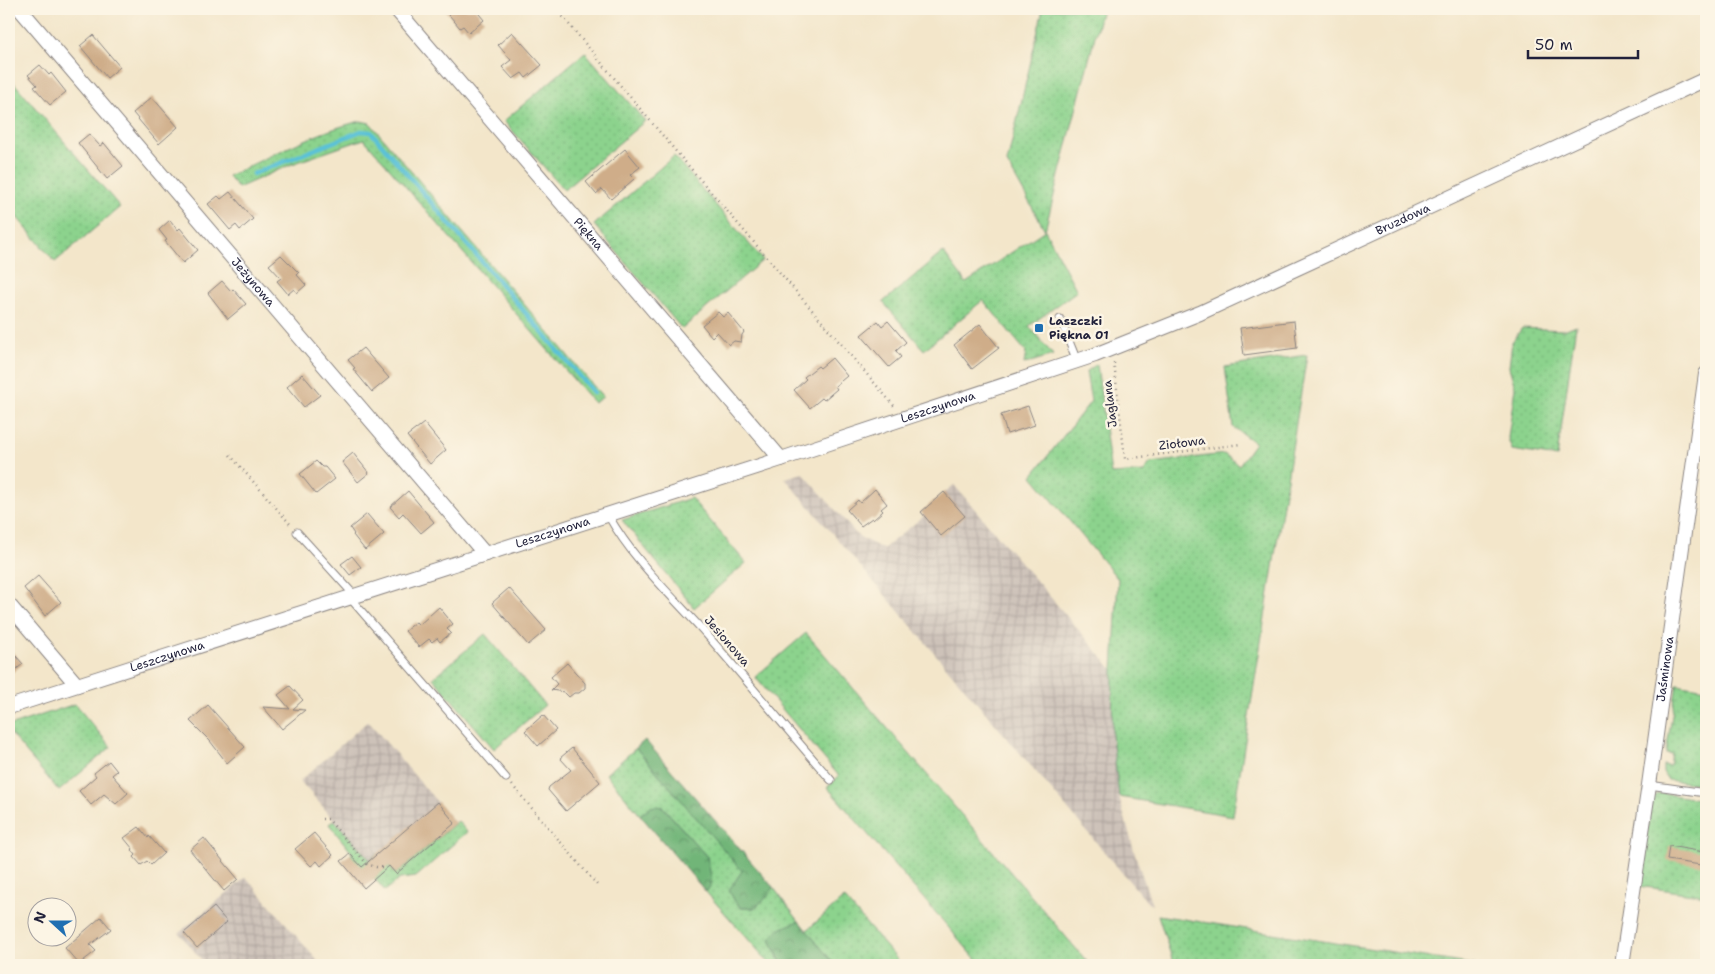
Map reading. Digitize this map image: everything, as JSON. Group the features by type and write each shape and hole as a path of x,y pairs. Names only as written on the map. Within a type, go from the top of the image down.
{"street":[{"name":"Jeżynowa","path":"20,9 485,554"},
{"name":"Piękna","path":"396,9 781,459"},
{"name":"Bruzdowa","path":"1095,355 1200,314 1706,80"},
{"name":"Leszczynowa","path":"9,707 781,459 1095,355"},
{"name":"Jaśminowa","path":"1622,965 1706,374"},
{"path":"9,605 77,685"}],"lane":[{"path":"1060,319 1077,361"},
{"name":"Jesionowa","path":"608,515 634,554 713,642 831,780"},
{"path":"296,532 506,778"},
{"path":"1649,785 1706,793"}],"path":[{"path":"556,9 674,150 904,418"},
{"name":"Jaglana","path":"1112,348 1126,459"},
{"name":"Ziołowa","path":"1126,459 1242,444"},
{"path":"230,455 296,532"},
{"path":"506,778 598,886"},
{"path":"322,819 328,819 367,864 376,868 382,867"}],"shaded area":[{"path":"803,473 858,536 883,549 924,516 921,512 954,485 1113,670 1112,735 1119,797 1152,905 1148,903 785,478"},
{"path":"368,721 455,823 396,874 370,860 300,781"},
{"path":"246,877 321,965 206,965 179,933"}],"green space":[{"path":"1043,9 1102,9 1045,230 1007,163"},
{"path":"585,52 645,121 564,190 504,121"},
{"path":"9,77 120,207 55,262 9,208"},
{"path":"361,121 370,123 603,397 594,403 364,139 292,164 238,188 228,176 310,138 344,125"},
{"path":"674,156 763,260 682,329 594,225"},
{"path":"1045,230 1077,291 1029,326 1053,355 1024,364 1026,352 983,300 924,350 883,302 943,252 966,283"},
{"path":"1576,325 1557,457 1512,450 1508,438 1515,387 1509,367 1512,342 1522,328 1564,330"},
{"path":"1307,355 1233,816 1119,797 1112,735 1118,579 1032,476 1091,401 1086,372 1097,364 1111,474 1144,472 1150,463 1224,454 1239,465 1255,443 1233,427 1225,367"},
{"path":"691,498 746,563 694,608 622,520"},
{"path":"806,633 1090,965 981,965 827,787 839,776 755,677"},
{"path":"485,634 545,705 494,749 433,678"},
{"path":"1677,684 1706,689 1706,785 1668,780 1663,772 1663,765 1670,766 1672,754 1666,753"},
{"path":"75,704 111,747 59,791 9,732 9,726"},
{"path":"645,740 773,887 768,896 754,908 741,908 734,900 729,890 742,871 636,748"},
{"path":"636,748 743,871 734,900 741,908 754,908 768,896 773,887 799,921 790,925 773,947 782,965 771,965 706,892 711,885 707,857 663,807 651,808 640,815 606,774"},
{"path":"1659,793 1706,800 1706,896 1639,886 1652,798"},
{"path":"650,807 663,807 707,857 711,885 706,892 640,815"},
{"path":"334,820 370,860 378,853 396,874 458,821 467,832 416,877 400,879 385,891 351,855 352,853 329,824"},
{"path":"844,898 902,965 835,965 806,931"},
{"path":"1158,915 1475,965 1174,965"},
{"path":"799,921 835,965 782,965 770,940 778,930"}],"building":[{"path":"444,9 475,9 484,20 469,33 463,26 460,28"},
{"path":"512,32 542,65 526,78 522,73 513,79 502,67 511,60 498,45"},
{"path":"93,35 120,67 107,78 80,46"},
{"path":"40,65 49,75 51,73 66,92 50,105 34,87 37,85 28,75"},
{"path":"152,97 178,127 159,144 133,113"},
{"path":"89,134 100,146 104,143 123,166 107,179 78,143"},
{"path":"625,149 640,167 630,175 634,179 611,199 602,189 596,194 586,182"},
{"path":"230,192 253,219 240,230 236,225 230,230 208,204 218,196 221,199"},
{"path":"170,220 178,230 180,228 198,250 183,263 165,241 167,240 159,230"},
{"path":"281,255 299,273 297,275 306,285 297,293 294,289 288,294 277,281 281,278 269,265"},
{"path":"222,281 231,291 233,289 246,304 228,319 208,293"},
{"path":"718,312 723,317 728,313 744,332 741,342 734,341 729,345 717,332 712,337 702,325"},
{"path":"878,321 882,326 888,321 906,342 896,351 901,357 889,367 861,335"},
{"path":"1294,321 1297,348 1244,355 1240,328"},
{"path":"980,324 999,348 972,369 954,345"},
{"path":"363,348 389,378 372,392 348,360"},
{"path":"832,358 847,376 835,386 837,389 824,400 822,398 810,408 794,390 806,379 804,377 818,366 820,368"},
{"path":"302,374 320,395 304,407 287,387"},
{"path":"1028,406 1035,425 1007,434 1001,415"},
{"path":"424,423 446,450 430,464 407,436"},
{"path":"353,453 369,473 358,482 342,462"},
{"path":"316,461 322,467 325,467 335,479 316,494 300,474"},
{"path":"875,489 887,504 881,509 883,511 873,520 872,518 861,526 847,510 858,500 860,503"},
{"path":"408,491 434,522 421,533 403,513 399,517 390,507"},
{"path":"944,492 965,516 941,536 921,512"},
{"path":"367,514 384,534 365,550 350,528"},
{"path":"352,556 361,567 350,575 341,564"},
{"path":"38,576 61,602 45,616 24,588"},
{"path":"509,588 546,630 528,645 492,603"},
{"path":"439,607 453,624 447,629 451,633 440,642 437,638 432,642 429,639 419,647 405,631 416,622 419,625"},
{"path":"9,648 23,664 9,675"},
{"path":"567,663 585,683 585,688 569,697 564,692 551,690 557,684 551,677"},
{"path":"290,686 303,700 293,709 305,710 282,729 263,707 290,709 278,695"},
{"path":"208,705 245,747 227,763 210,741 190,721"},
{"path":"543,715 556,730 538,746 525,731"},
{"path":"572,748 600,782 566,811 548,790 549,787 571,770 560,758"},
{"path":"109,761 117,771 112,775 128,793 116,804 104,794 91,805 79,791 96,776 94,773"},
{"path":"438,802 455,823 396,874 389,866 364,888 341,861 350,854 362,867"},
{"path":"139,827 164,853 151,865 147,861 141,865 134,857 136,855 133,849 124,838"},
{"path":"314,833 333,855 321,866 317,861 311,866 295,849"},
{"path":"204,838 238,879 224,891 190,850"},
{"path":"1669,846 1704,852 1701,865 1667,860"},
{"path":"214,907 227,922 197,948 184,933"},
{"path":"101,917 111,929 90,945 96,951 79,964 65,948 67,946 78,946 78,937"}],"waterway":[{"path":"253,174 361,131 371,132 594,393"}],"place":[{"name":"Laszczki Piękna 01","path":"1039,328"}]}
